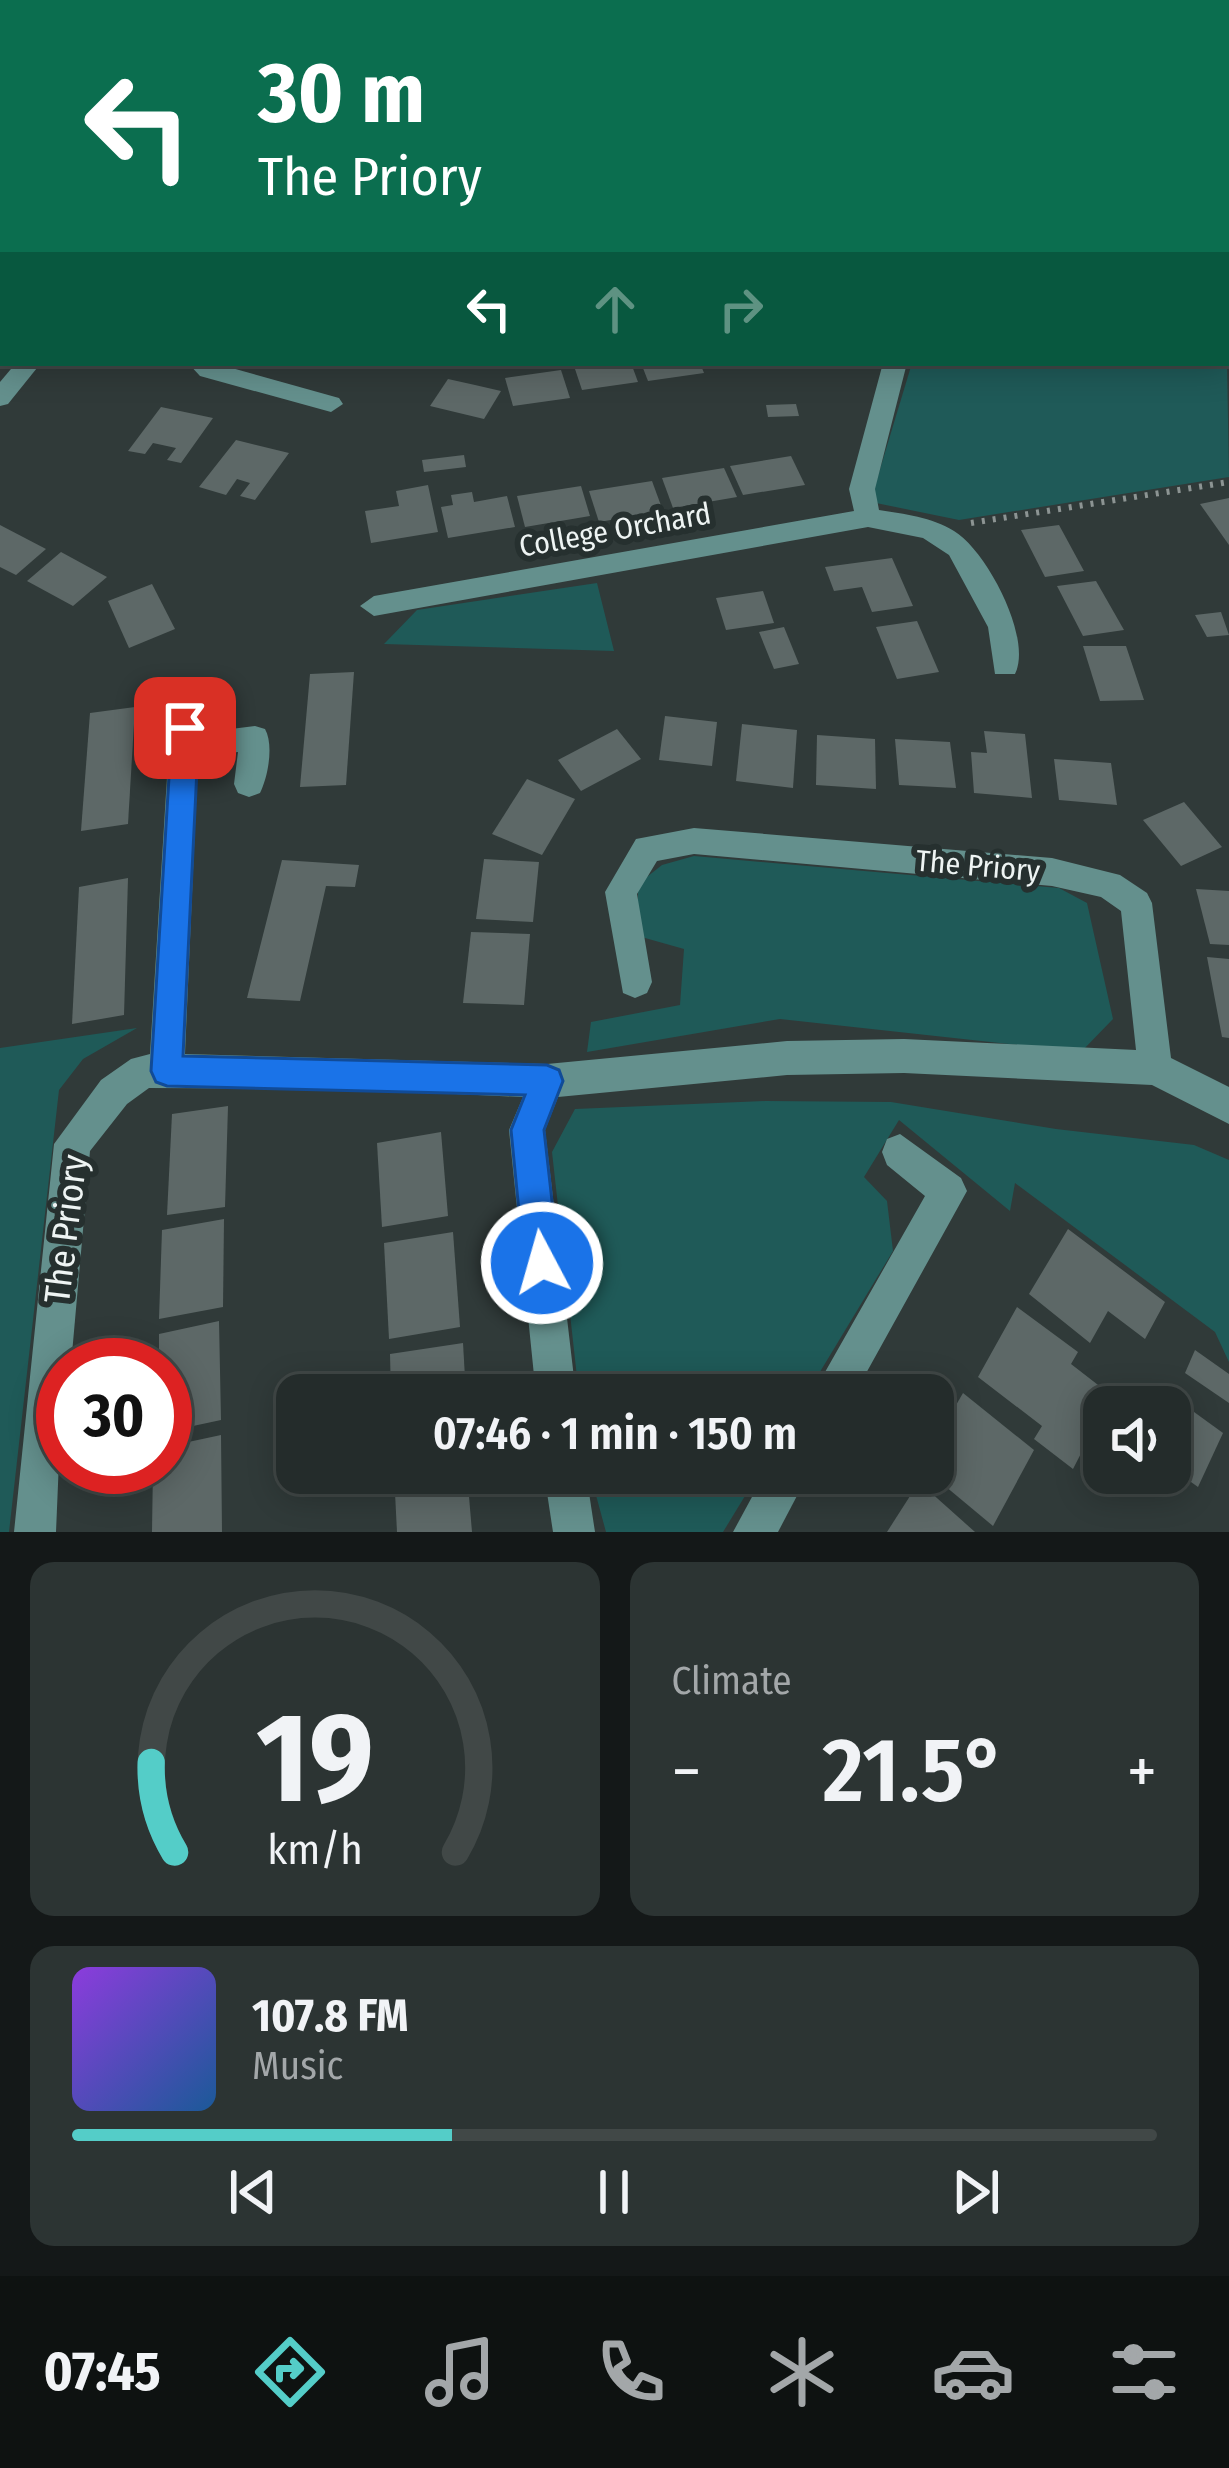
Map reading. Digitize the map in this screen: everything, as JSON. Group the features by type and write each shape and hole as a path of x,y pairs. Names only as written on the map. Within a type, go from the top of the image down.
{"street":[{"path":"0,398 27,366"},
{"path":"203,366 331,404"},
{"path":"868,518 862,488 894,366"},
{"name":"College Orchard","path":"374,606 868,518 916,524 942,536"},
{"path":"942,536 977,566 1010,645 1005,666"},
{"path":"167,1071 185,738 257,727 249,784"},
{"name":"The Priory","path":"635,982 621,892 647,849 694,841 1052,872 1109,885 1136,903 1156,1068"},
{"name":"The Priory","path":"35,1532 72,1144 114,1092 143,1071 347,1072 547,1081 811,1057 904,1056 1156,1068 1229,1106"},
{"path":"547,1081 527,1130 554,1374"},
{"path":"844,1374 948,1191 900,1152"},
{"path":"568,1494 574,1532"},
{"path":"754,1532 776,1494"}],"path":[{"path":"942,536 972,522 1229,482"}],"shaded area":[{"path":"911,366 1227,366 1229,477 959,520 876,503 874,489"},
{"path":"597,583 614,651 384,644 417,610"},
{"path":"694,856 1059,888 1087,903 1113,1019 1081,1052 780,1019 587,1052 591,1022 680,1005 684,949 638,936 638,884 662,865"},
{"path":"137,1028 83,1059 59,1090 9,1532 0,1532 0,1048"},
{"path":"765,1101 891,1102 1194,1145 1229,1160 1229,1362 1215,1332 1015,1183 1010,1211 899,1120 864,1177 887,1201 893,1251 819,1374 577,1374 552,1152 575,1109"},
{"path":"596,1494 746,1494 723,1532 606,1532"}],"building":[{"path":"574,366 632,366 638,382 582,390"},
{"path":"642,366 701,366 704,373 648,381"},
{"path":"561,370 570,398 513,406 505,378"},
{"path":"448,379 501,391 484,419 430,406"},
{"path":"796,404 799,416 768,417 766,405"},
{"path":"161,407 213,418 181,463 167,460 176,448 153,443 145,454 128,451"},
{"path":"236,440 289,453 255,500 240,496 250,483 237,479 226,495 199,487"},
{"path":"464,455 466,467 424,472 422,460"},
{"path":"791,456 805,485 743,495 730,466"},
{"path":"724,468 737,497 673,508 662,478"},
{"path":"652,481 663,511 599,522 589,491"},
{"path":"428,485 438,532 371,543 365,511 399,506 396,491"},
{"path":"581,486 590,516 525,527 517,496"},
{"path":"472,492 474,502 507,496 515,527 448,538 441,507 453,505 451,495"},
{"path":"1229,498 1229,545 1200,504"},
{"path":"0,525 46,549 16,575 0,567"},
{"path":"1059,525 1084,571 1045,577 1021,530"},
{"path":"61,552 107,577 73,606 27,581"},
{"path":"892,558 913,606 872,612 862,587 834,591 825,567"},
{"path":"1096,581 1124,630 1083,636 1057,586"},
{"path":"152,584 175,629 129,648 108,601"},
{"path":"763,591 774,623 726,630 716,598"},
{"path":"1221,612 1229,635 1207,637 1195,615"},
{"path":"917,621 939,672 897,679 876,627"},
{"path":"784,627 799,664 774,669 759,632"},
{"path":"1083,646 1126,646 1144,700 1100,701"},
{"path":"354,672 346,785 300,787 310,674"},
{"path":"135,707 128,824 81,831 90,713"},
{"path":"665,716 717,722 712,766 659,760"},
{"path":"742,724 797,730 793,788 736,781"},
{"path":"617,729 641,759 581,791 558,760"},
{"path":"984,731 1025,734 1032,798 974,793 971,752 987,753"},
{"path":"817,735 875,739 876,789 816,785"},
{"path":"895,739 950,742 956,788 899,785"},
{"path":"1054,759 1111,763 1117,805 1059,800"},
{"path":"527,779 575,799 542,855 492,834"},
{"path":"1184,802 1222,847 1181,866 1143,820"},
{"path":"484,859 539,862 533,922 476,919"},
{"path":"282,860 359,865 355,887 326,886 300,1001 247,998"},
{"path":"128,878 124,1015 72,1024 79,887"},
{"path":"1196,889 1229,891 1229,945 1210,944"},
{"path":"471,932 530,934 524,1005 463,1003"},
{"path":"1207,957 1229,959 1229,1038 1222,1037"},
{"path":"228,1106 225,1207 167,1215 172,1114"},
{"path":"441,1132 448,1216 382,1227 377,1143"},
{"path":"224,1219 223,1307 159,1319 162,1230"},
{"path":"1068,1229 1165,1302 1145,1339 1108,1311 1090,1343 1029,1294"},
{"path":"453,1232 460,1327 389,1339 384,1243"},
{"path":"1017,1307 1078,1352 1071,1364 1099,1386 1083,1386 1083,1450 1073,1469 1034,1439 1042,1426 978,1377"},
{"path":"219,1321 221,1420 192,1426 192,1338 159,1338 159,1334"},
{"path":"463,1343 465,1374 390,1374 390,1354"},
{"path":"1195,1350 1229,1374 1229,1403 1185,1373"},
{"path":"963,1393 1034,1450 993,1526 954,1494 954,1409"},
{"path":"1191,1410 1223,1433 1198,1487 1191,1482"},
{"path":"221,1435 222,1532 152,1532 153,1494 192,1494 192,1441"},
{"path":"395,1494 469,1494 472,1532 397,1532"},
{"path":"911,1494 932,1494 975,1532 887,1532"}],"route":[{"path":"185,728 167,1071 347,1072 547,1081 527,1130 542,1263"}]}
